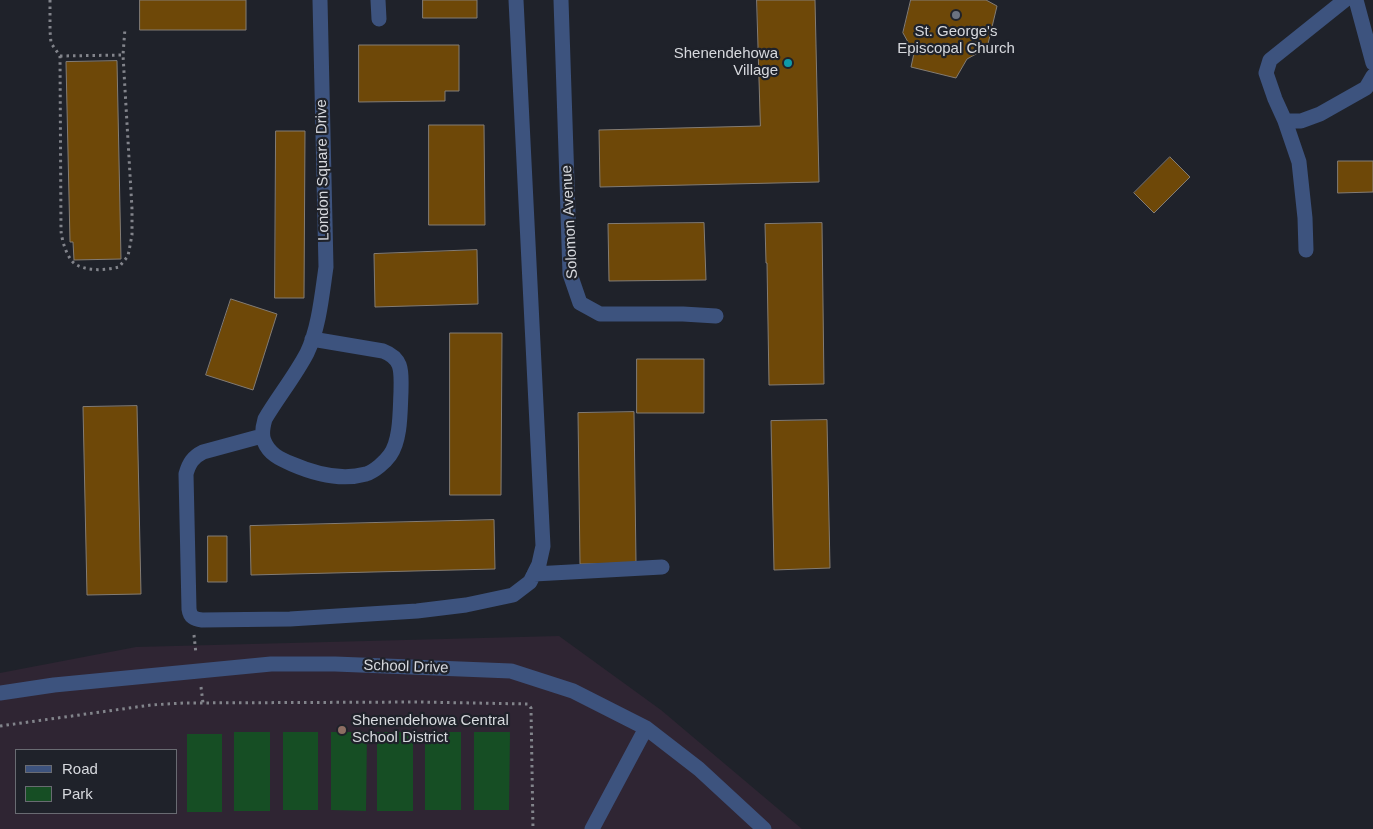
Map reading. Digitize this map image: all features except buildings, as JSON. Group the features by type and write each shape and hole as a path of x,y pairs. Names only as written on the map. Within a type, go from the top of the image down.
{"street":[{"name":"London Square Drive","path":"262,436 265,419 307,353 321,300 326,267 320,0"},
{"path":"378,0 379,19"},
{"path":"312,339 383,351 392,355 398,363 401,371 400,422 398,435 391,454 368,474 352,476 330,476 312,472 277,458 264,443 262,436 203,452 196,456 188,464 186,474 189,609 192,617 202,620 290,619 417,611 466,605 513,595 530,582 539,564 543,546 516,0"},
{"name":"Solomon Avenue","path":"561,0 570,274 580,303 600,314 716,316"},
{"path":"1306,250 1305,218 1299,162 1266,73 1270,60 1345,0"},
{"path":"1356,0 1373,63"},
{"path":"1285,120 1301,120 1320,114 1366,88 1373,76"},
{"path":"534,574 662,567"},
{"name":"School Drive","path":"0,693 54,685 271,664 334,664 511,671 573,691 646,728 699,769 764,829"},
{"path":"592,829 646,728"}],"path":[{"path":"50,0 51,43 60,56 61,231 63,246 74,263 89,268 105,270 119,267 128,256 132,235 123,55 125,28"},
{"path":"60,56 123,55"},
{"path":"0,726 143,706 183,703 419,702 528,704 531,708 533,829"}],"shaded area":[{"name":"Shenendehowa Central School District","path":"559,636 661,710 802,829 0,829 0,673 136,647"}],"green space":[{"path":"234,732 270,732 270,811 234,811"},
{"path":"283,732 318,732 318,810 283,810"},
{"path":"331,732 367,732 366,811 331,810"},
{"path":"377,732 413,732 413,811 377,811"},
{"path":"425,732 461,732 461,810 425,810"},
{"path":"474,732 510,732 509,810 474,810"},
{"path":"187,734 222,734 222,812 187,812"}],"place":[{"name":"St. George's Episcopal Church","path":"956,15"},
{"name":"Shenendehowa Village","path":"788,63"},
{"name":"Shenendehowa Central School District","path":"342,730"}]}
